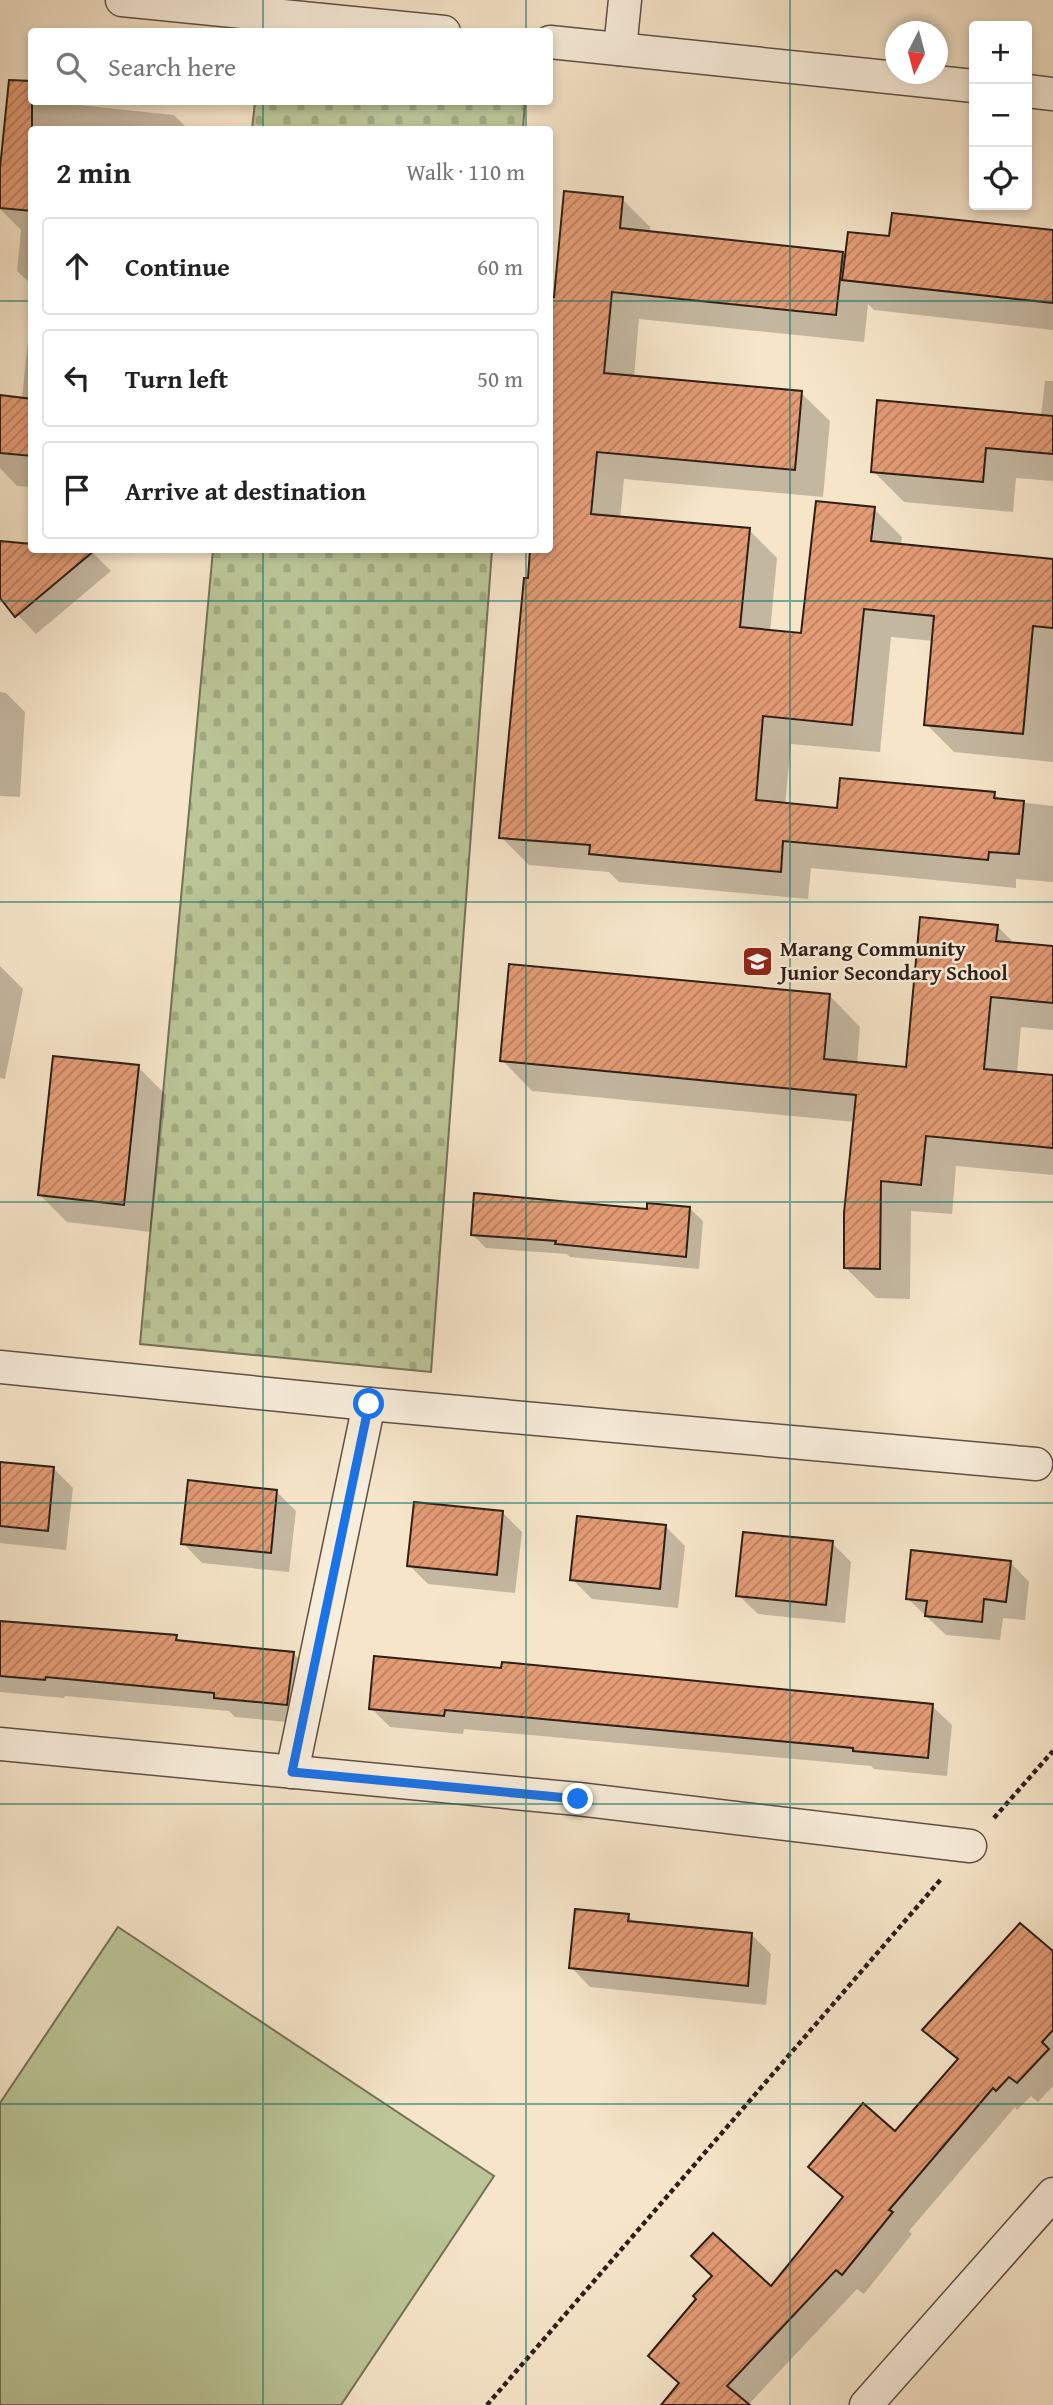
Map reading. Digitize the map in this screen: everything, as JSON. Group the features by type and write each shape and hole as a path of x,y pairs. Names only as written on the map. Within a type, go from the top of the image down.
{"street":[{"path":"122,0 403,28"},
{"path":"620,49 625,0"},
{"path":"553,42 969,85"},
{"path":"1032,92 1053,94"},
{"path":"0,1367 369,1404 1036,1464"},
{"path":"292,1772 369,1404"},
{"path":"0,1744 578,1799 970,1846"},
{"path":"866,2405 1053,2194"}],"path":[{"path":"487,2405 1053,1751"}],"green space":[{"path":"255,105 525,105 523,126 252,126"},
{"path":"213,553 492,553 431,1372 140,1344"},
{"path":"118,1927 494,2176 341,2405 0,2405 0,2103"}],"building":[{"path":"9,80 28,81 28,105 32,105 32,126 28,126 28,211 0,208 0,168"},
{"path":"564,191 623,197 620,228 843,252 836,315 612,292 604,373 802,391 795,470 597,452 591,514 750,528 740,627 801,633 816,501 875,507 871,541 1053,559 1053,628 1033,626 1023,734 924,725 934,616 864,609 852,725 763,716 756,800 837,808 840,778 995,792 994,798 1024,801 1019,854 989,852 988,860 783,841 781,872 589,854 590,845 499,838 524,578 528,578 530,553 553,553 554,297"},
{"path":"892,213 1053,230 1053,303 842,280 848,232 889,236"},
{"path":"0,395 28,398 28,456 0,453"},
{"path":"877,400 1053,416 1053,454 986,448 983,482 871,472"},
{"path":"0,541 28,544 28,553 91,553 15,617 0,598"},
{"path":"920,917 998,925 996,941 1053,946 1053,1003 991,997 984,1069 1053,1075 1053,1148 926,1136 921,1185 881,1181 880,1269 844,1268 844,1213 856,1095 500,1061 509,964 830,994 824,1059 906,1067"},
{"path":"53,1056 139,1065 124,1205 38,1195"},
{"path":"474,1193 647,1209 647,1203 690,1207 686,1257 555,1244 556,1241 471,1235"},
{"path":"0,1462 54,1467 48,1531 0,1526"},
{"path":"188,1480 277,1490 271,1553 181,1544"},
{"path":"414,1502 503,1511 497,1575 407,1566"},
{"path":"577,1516 666,1525 660,1589 570,1580"},
{"path":"743,1532 833,1541 826,1605 736,1596"},
{"path":"911,1550 1011,1561 1006,1602 984,1599 982,1622 925,1616 927,1601 906,1599"},
{"path":"0,1621 177,1635 176,1640 294,1652 287,1705 214,1698 214,1693 46,1677 45,1680 0,1676"},
{"path":"374,1656 501,1668 502,1662 933,1704 928,1758 853,1751 853,1748 445,1710 444,1716 369,1709"},
{"path":"575,1909 629,1914 628,1921 752,1933 748,1986 569,1968"},
{"path":"1020,1923 1053,1951 1053,2030 1042,2042 1049,2049 1017,2083 1009,2077 996,2091 993,2088 889,2210 893,2212 842,2275 836,2270 727,2386 750,2405 661,2405 679,2383 648,2356 696,2299 693,2296 712,2276 691,2256 713,2233 771,2286 843,2197 808,2167 863,2103 895,2131 958,2059 922,2030"}],"place":[{"name":"Marang Community Junior Secondary School","path":"757,961"}],"route":[{"path":"369,1404 292,1772 578,1799"}]}
